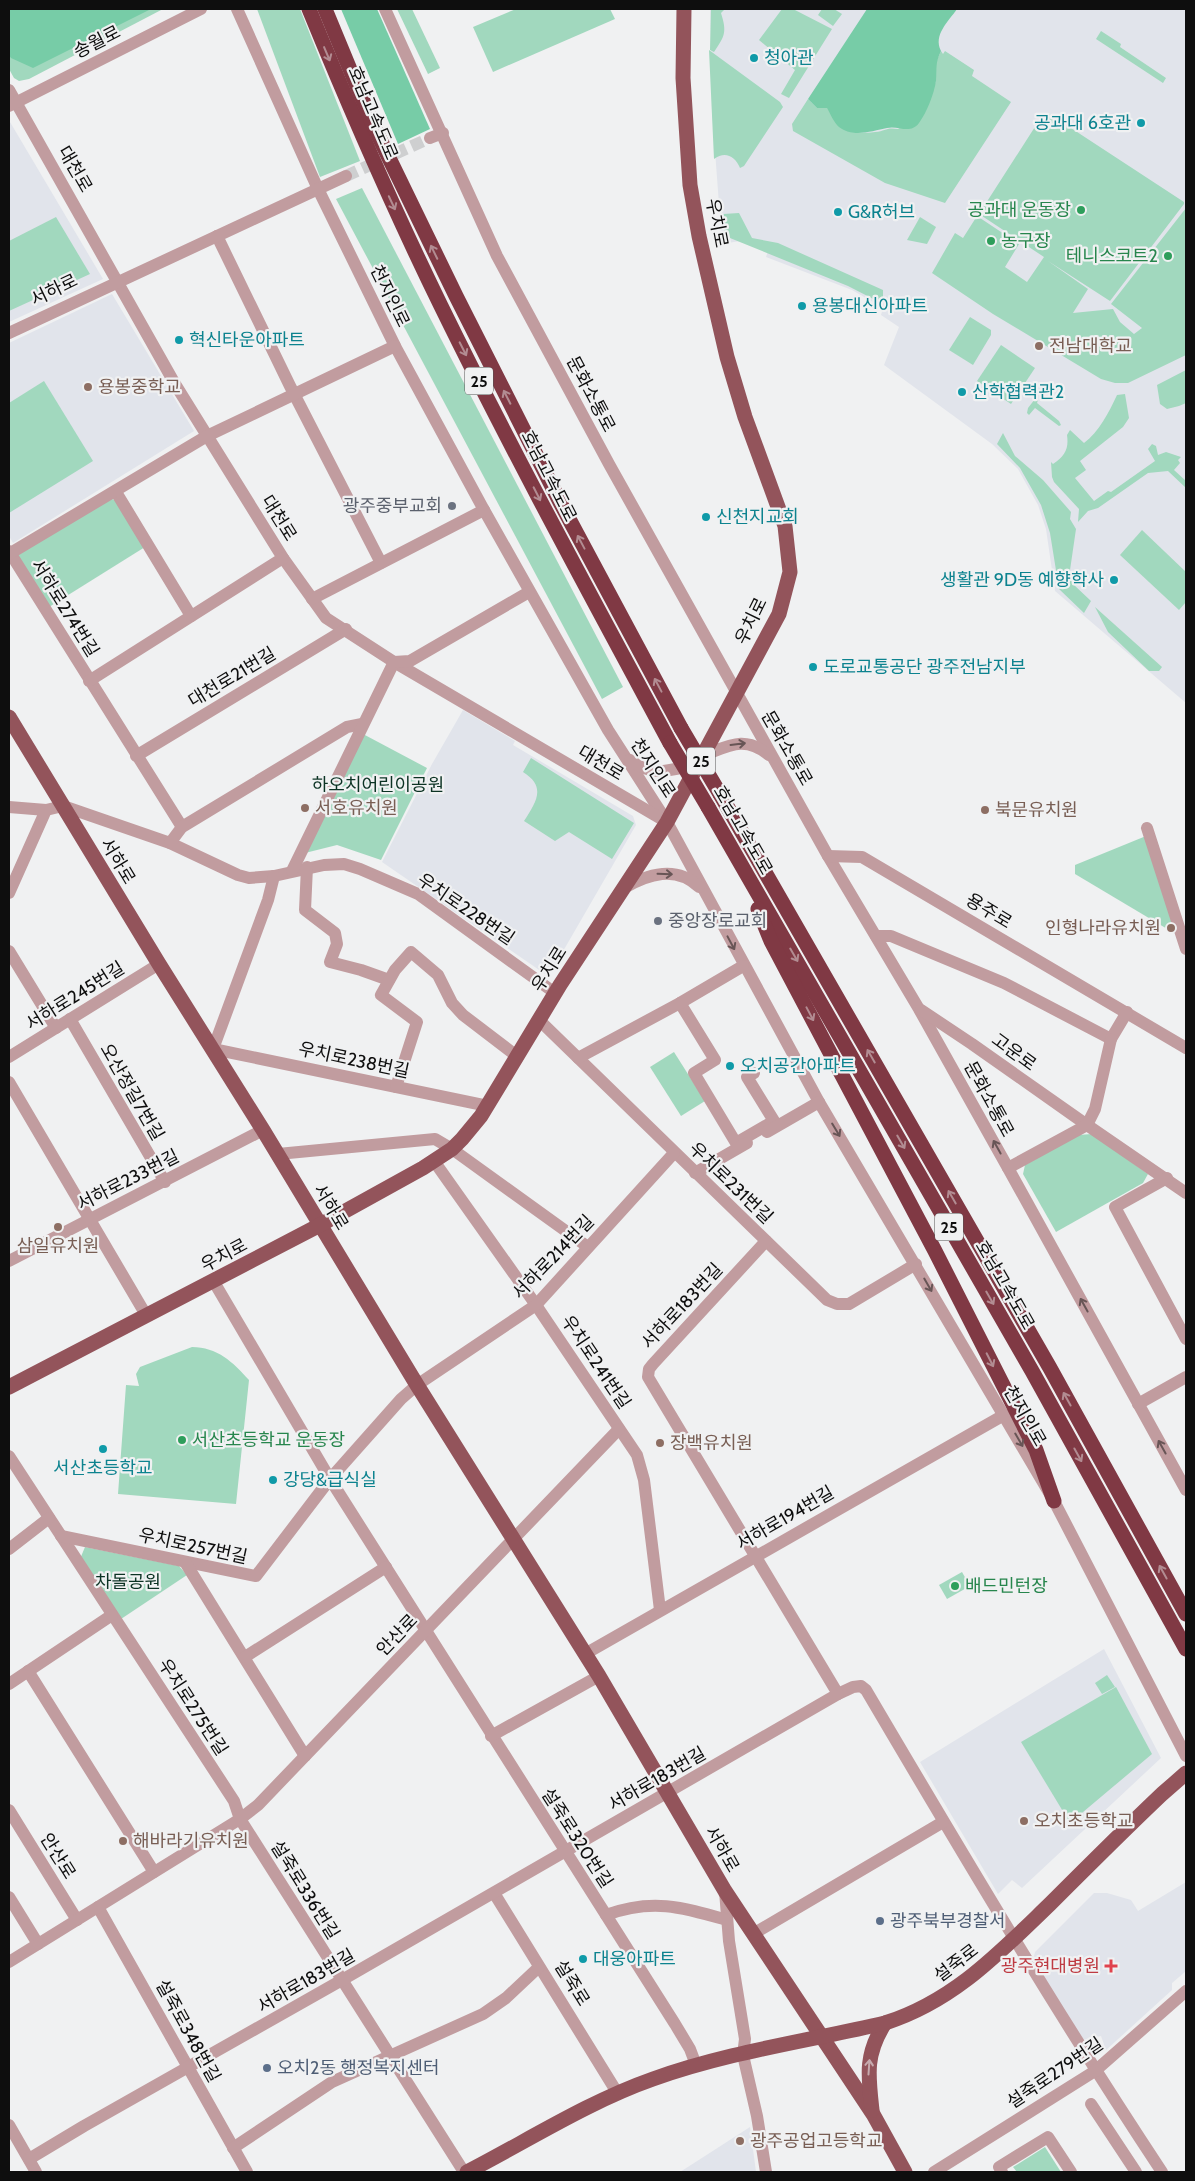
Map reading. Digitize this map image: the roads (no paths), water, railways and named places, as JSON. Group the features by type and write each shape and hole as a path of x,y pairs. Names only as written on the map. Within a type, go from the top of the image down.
{"highway":[{"name":"호남고속도로","path":"308,9 362,139 440,305 546,513 670,743 1027,1362 1186,1649"},
{"name":"호남고속도로","path":"326,9 372,125 560,504 681,728 1050,1368 1186,1614"},
{"path":"738,859 771,941 935,1251 1010,1398 1036,1450 1054,1501"}],"main road":[{"name":"우치로","path":"9,1387 146,1315 214,1282 320,1225 434,1161 452,1149 472,1129 518,1057 555,992 667,822 779,614 790,572 785,526 732,376 699,236 690,185 683,78 684,9"},
{"name":"서하로","path":"9,717 159,964 278,1154 417,1385 585,1654 725,1891 873,2114 905,2172"},
{"name":"설죽로","path":"465,2172 618,2094 653,2079 696,2065 885,2024 934,2003 987,1964 1156,1799 1186,1773"},
{"path":"873,2114 868,2079 870,2058 876,2036 885,2024"}],"street":[{"name":"송월로","path":"12,105 200,9"},
{"name":"천지인로","path":"237,9 318,189 395,346 484,510 529,592 625,757 667,822 743,966 819,1102 1054,1501 1186,1756"},
{"name":"문화소통로","path":"385,9 443,133 497,256 609,464 828,856 919,1009 1186,1490"},
{"name":"대천로","path":"9,90 12,105 103,253 116,282 207,436 283,558 326,618 346,629 394,662 667,822"},
{"path":"430,138 443,133"},
{"name":"서하로","path":"9,333 346,176"},
{"path":"217,236 294,393 381,563"},
{"name":"서하로274번길","path":"90,682 9,553 116,492 207,436 395,346"},
{"path":"116,492 191,616"},
{"path":"312,599 484,510"},
{"path":"182,827 90,682 283,558"},
{"path":"292,871 362,724 394,662 410,661 529,592"},
{"name":"대천로21번길","path":"136,756 346,629"},
{"path":"170,843 182,827 347,727 362,724"},
{"path":"625,757 639,767 651,772 663,772 742,743 756,746 772,757"},
{"path":"9,807 46,810 63,806"},
{"name":"우치로228번길","path":"63,806 170,843 238,876 249,878 274,876 307,867 344,864 418,894 555,992"},
{"path":"9,893 46,810"},
{"path":"1146,828 1186,949"},
{"name":"용주로","path":"828,856 862,856 1186,1048"},
{"path":"307,867 305,910 335,933 336,944 330,962 389,980"},
{"path":"624,888 643,877 664,874 687,879 704,892"},
{"path":"213,1049 268,900 274,876"},
{"path":"876,936 890,936 1004,984 1110,1039"},
{"path":"9,951 56,1028"},
{"path":"396,1087 417,1022 382,995 389,980 411,952 438,975 452,1003 463,1015 518,1057"},
{"name":"서하로245번길","path":"9,1057 159,964"},
{"path":"578,1058 680,1004 743,966"},
{"path":"680,1004 715,1060 694,1073 736,1143 774,1121 747,1077 754,1073"},
{"name":"고운로","path":"919,1009 1186,1193"},
{"path":"1008,1168 1087,1125 1096,1109 1110,1039 1127,1012"},
{"name":"오산정길7번길","path":"70,1019 164,1182"},
{"name":"우치로231번길","path":"539,1020 827,1300 837,1304 849,1304 916,1264"},
{"name":"우치로238번길","path":"213,1049 488,1106"},
{"path":"9,1082 146,1315"},
{"path":"695,1173 819,1102"},
{"name":"서하로233번길","path":"9,1261 263,1130"},
{"path":"278,1154 436,1139 588,1247"},
{"name":"서하로214번길","path":"417,1385 536,1305 674,1153"},
{"name":"우치로241번길","path":"434,1161 536,1305 633,1449 640,1464 660,1610"},
{"path":"1166,1178 1115,1206 1186,1339"},
{"name":"서하로183번길","path":"29,2159 838,1694 648,1377 653,1364 766,1241"},
{"path":"214,1282 330,1479 425,1631"},
{"path":"1138,1404 1186,1377"},
{"path":"330,1479 401,1398 417,1385"},
{"name":"서하로194번길","path":"585,1654 1004,1414"},
{"path":"514,1539 619,1429"},
{"name":"우치로275번길","path":"9,1456 234,1801 240,1819"},
{"name":"우치로257번길","path":"62,1536 256,1576 330,1479"},
{"path":"9,1549 48,1518"},
{"name":"안산로","path":"9,1962 240,1819 258,1805 514,1539"},
{"path":"185,1562 305,1756"},
{"path":"245,1657 386,1567"},
{"path":"9,1684 112,1615"},
{"name":"설죽로320번길","path":"425,1631 675,2024 690,2049 696,2065"},
{"path":"28,1671 154,1872"},
{"path":"491,1736 598,1676"},
{"path":"838,1694 853,1687 860,1686 866,1690 1014,1939 1095,2070 1162,2172"},
{"name":"안산로","path":"9,1810 77,1920"},
{"name":"설죽로336번길","path":"240,1819 465,2172"},
{"path":"753,1934 943,1822"},
{"path":"725,1891 729,1941 745,2038 743,2055 757,2116 766,2172"},
{"name":"설죽로","path":"494,1893 618,2094"},
{"path":"9,1897 38,1944"},
{"path":"606,1914 628,1907 648,1904 695,1911 727,1920"},
{"name":"설죽로348번길","path":"98,1907 247,2172"},
{"path":"233,2148 320,2089 389,2055 483,2014 506,1998 539,1967"},
{"name":"설죽로279번길","path":"934,2172 1095,2070 1186,1990"},
{"path":"1091,2104 1136,2172"},
{"path":"9,2126 36,2172"},
{"path":"1002,2172 999,2167 1048,2137 1072,2172"}],"tunnel":[{"path":"346,176 430,138"}],"place":[{"name":"청아관","path":"754,58"},
{"name":"공과대 6호관","path":"1141,123"},
{"name":"공과대 운동장","path":"1081,210"},
{"name":"G&R허브","path":"838,212"},
{"name":"농구장","path":"991,241"},
{"name":"테니스코트2","path":"1168,256"},
{"name":"용봉대신아파트","path":"802,306"},
{"name":"혁신타운아파트","path":"179,340"},
{"name":"전남대학교","path":"1039,346"},
{"name":"용봉중학교","path":"88,387"},
{"name":"산학협력관2","path":"962,392"},
{"name":"광주중부교회","path":"452,506"},
{"name":"신천지교회","path":"706,517"},
{"name":"생활관 9D동 예향학사","path":"1114,580"},
{"name":"도로교통공단 광주전남지부","path":"813,667"},
{"name":"서호유치원","path":"305,808"},
{"name":"북문유치원","path":"985,810"},
{"name":"중앙장로교회","path":"658,921"},
{"name":"인형나라유치원","path":"1171,928"},
{"name":"오치공간아파트","path":"730,1066"},
{"name":"삼일유치원","path":"58,1227"},
{"name":"서산초등학교 운동장","path":"182,1440"},
{"name":"장백유치원","path":"660,1443"},
{"name":"서산초등학교","path":"103,1449"},
{"name":"강당&급식실","path":"273,1480"},
{"name":"배드민턴장","path":"955,1586"},
{"name":"오치초등학교","path":"1024,1821"},
{"name":"해바라기유치원","path":"123,1841"},
{"name":"광주북부경찰서","path":"880,1921"},
{"name":"대웅아파트","path":"583,1959"},
{"name":"광주현대병원","path":"1111,1966"},
{"name":"오치2동 행정복지센터","path":"267,2068"},
{"name":"광주공업고등학교","path":"740,2141"}],"park label":[{"name":"하오치어린이공원","path":"378,785"},
{"name":"차돌공원","path":"128,1582"}]}
